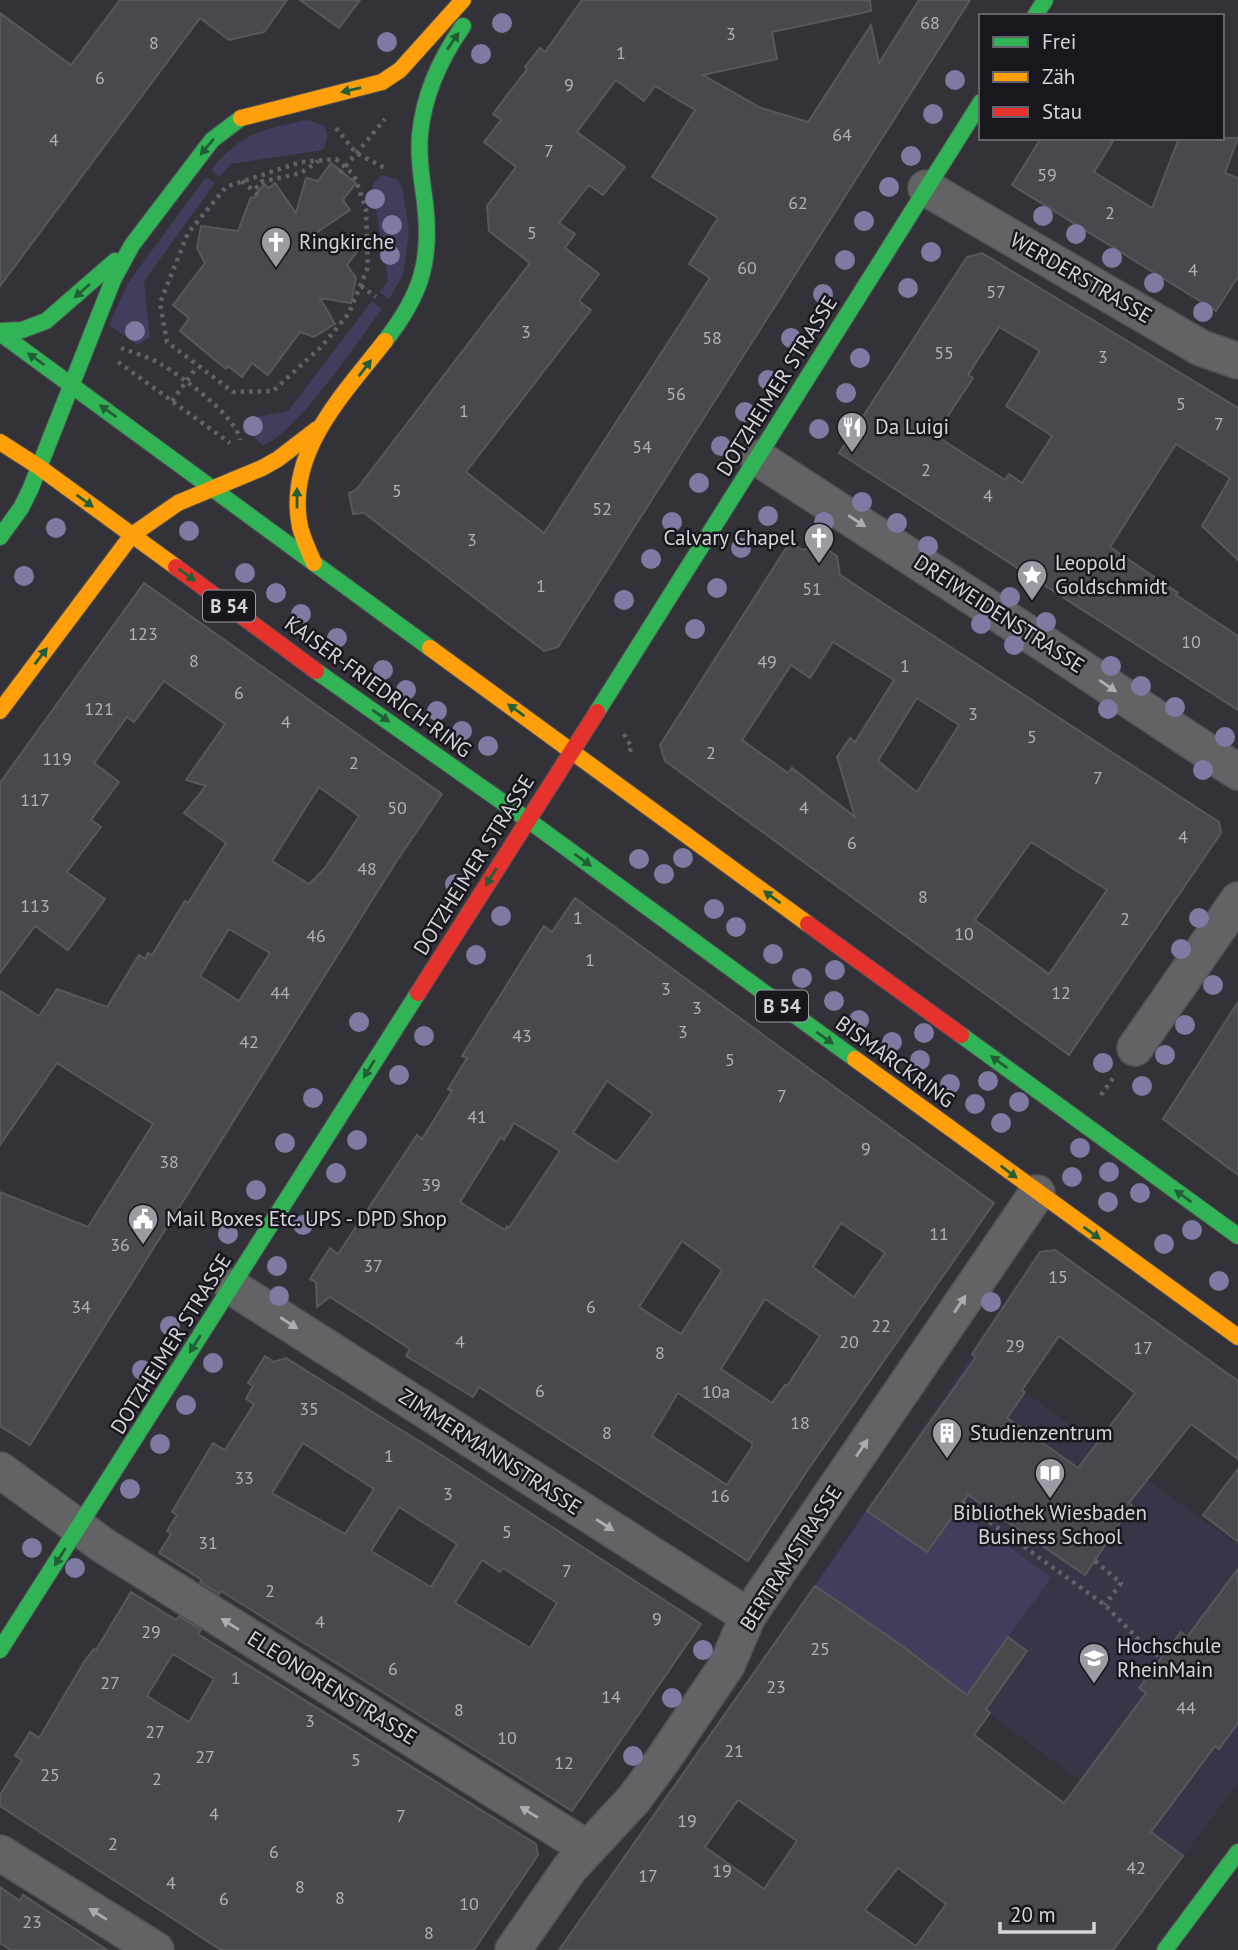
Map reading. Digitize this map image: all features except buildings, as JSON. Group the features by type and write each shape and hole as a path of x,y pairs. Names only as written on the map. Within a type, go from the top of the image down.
{"main road":[{"path":"0,537 21,508 113,280 132,245 212,140 234,121 256,112 382,82 400,70 463,0"},
{"path":"314,563 299,526 296,487 301,464 324,423 403,318 421,283 428,243 420,157 421,121 428,90 440,60 471,18"},
{"name":"DOTZHEIMER STRASSE","path":"0,1650 758,458 979,105"},
{"path":"0,332 22,330 46,321 132,245"},
{"path":"0,332 570,751 1238,1236"},
{"path":"0,710 132,536 178,503 278,459 324,423"},
{"name":"KAISER-FRIEDRICH-RING","path":"0,442 39,467 325,677 527,820"},
{"path":"176,461 184,477 178,503"},
{"name":"BISMARCKRING","path":"527,820 1238,1337"},
{"path":"1166,1950 1238,1852"}],"street":[{"name":"WERDERSTRASSE","path":"926,188 1201,348 1238,361"},
{"name":"DREIWEIDENSTRASSE","path":"758,458 1238,772"},
{"path":"1135,1048 1238,900"},
{"name":"BERTRAMSTRASSE","path":"513,1950 570,1868 634,1799 662,1761 727,1665 748,1616 1037,1193"},
{"name":"ZIMMERMANNSTRASSE","path":"232,1287 748,1616"},
{"name":"ELEONORENSTRASSE","path":"0,1471 104,1546 587,1848"},
{"path":"0,1853 156,1950"}],"path":[{"path":"340,173 393,110"},
{"path":"332,117 334,126 356,153 386,169 395,169"},
{"path":"336,159 345,167 355,175 366,209 368,267 349,313 322,346 273,391 233,392 167,342 160,303 188,233 226,187 302,162 336,159"},
{"path":"242,181 256,193 261,182 301,173 319,160"},
{"path":"111,349 120,347 162,364 211,400 239,431 242,451"},
{"path":"113,358 232,444"},
{"path":"172,401 198,367"},
{"path":"962,1502 1105,1605 1143,1644 1161,1658"},
{"path":"1095,1561 1121,1583 1105,1605"}],"shaded area":[{"path":"307,120 324,125 327,138 323,150 231,164 220,177 211,170 222,157 253,134"},
{"path":"382,175 397,179 402,186 409,232 403,275 389,299 379,292 388,281 372,185"},
{"path":"206,177 215,183 144,281 150,337 138,345 109,325 128,283"},
{"path":"372,301 382,309 343,363 293,422 263,446 244,428 251,418 288,411"},
{"name":"Hochschule RheinMain","path":"972,1354 1238,1545 1238,1783 1183,1856 815,1586"},
{"path":"957,1510 1051,1577 967,1695 815,1586 866,1511 927,1551"}],"traffic: fast":[{"path":"1036,14 1045,0"},
{"path":"385,341 415,292 425,260 427,224 420,151 422,119 434,77 463,26"},
{"path":"597,712 979,105"},
{"path":"0,537 30,490 113,280 132,245 212,140 241,118"},
{"path":"0,331 22,330 46,321 115,261"},
{"path":"0,333 430,648"},
{"path":"316,671 528,820 855,1059"},
{"path":"0,1650 418,993"},
{"path":"961,1035 1238,1236"},
{"path":"1165,1950 1238,1852"}],"traffic: slow":[{"path":"241,118 382,82 400,70 463,0"},
{"path":"314,563 300,527 298,500 301,474 321,426 385,341"},
{"path":"0,711 132,535 178,503 278,459 317,429"},
{"path":"0,442 39,467 176,567"},
{"path":"430,648 808,924"},
{"path":"855,1059 1238,1337"}],"traffic: jam":[{"path":"176,567 316,671"},
{"path":"418,993 597,712"},
{"path":"808,924 961,1035"}],"place":[{"name":"Ringkirche","path":"276,269"},
{"name":"Da Luigi","path":"852,454"},
{"name":"Calvary Chapel","path":"819,565"},
{"name":"Leopold Goldschmidt","path":"1032,602"},
{"name":"Mail Boxes Etc. UPS - DPD Shop","path":"143,1246"},
{"name":"Studienzentrum","path":"947,1460"},
{"name":"Bibliothek Wiesbaden Business School","path":"1050,1500"},
{"name":"Hochschule RheinMain","path":"1094,1685"}]}
